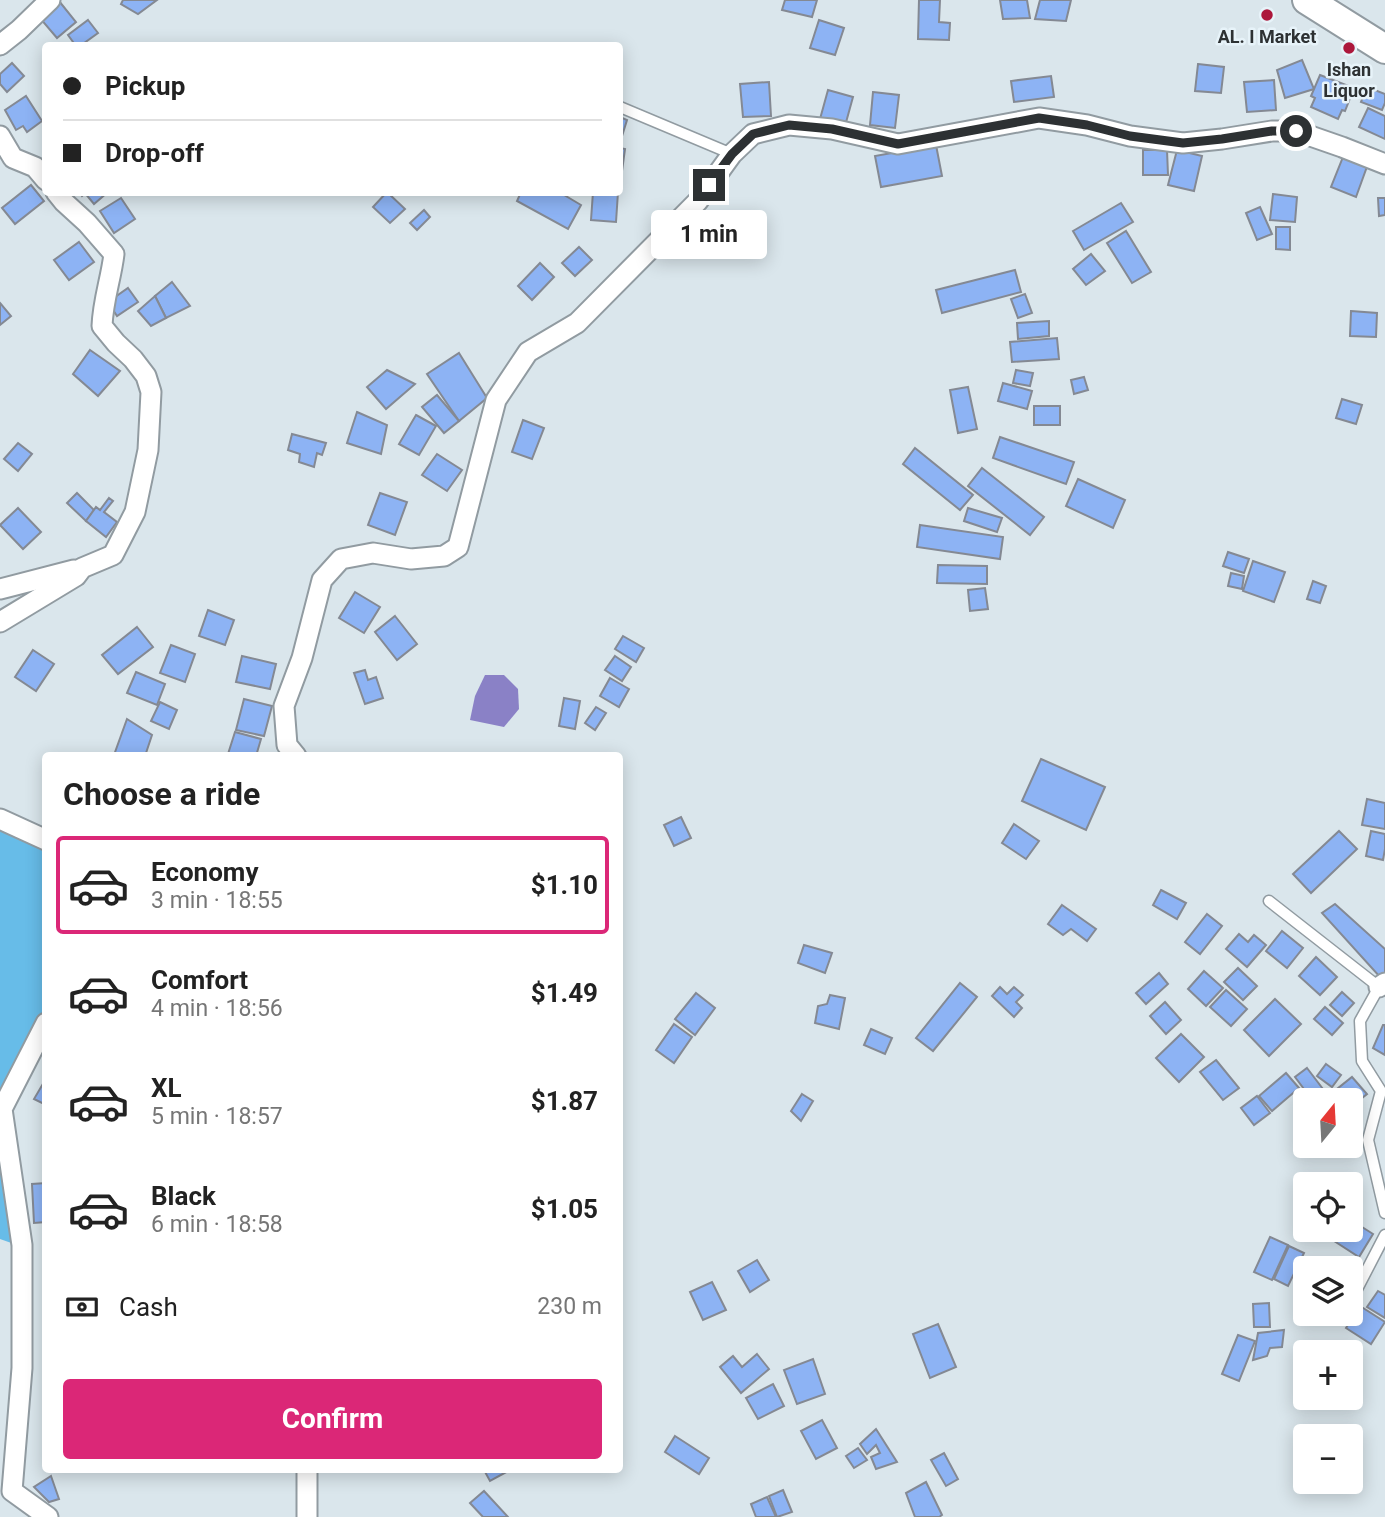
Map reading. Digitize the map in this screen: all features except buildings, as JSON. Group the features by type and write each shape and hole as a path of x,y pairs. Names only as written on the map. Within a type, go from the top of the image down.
{"street":[{"path":"0,45 50,0"},
{"path":"1307,0 1385,49"},
{"path":"293,752 288,745 284,706 302,658 322,580 341,559 373,553 411,559 444,556 458,547 496,400 528,352 577,323 698,201 732,154 753,134 789,125 832,129 898,144 1039,118 1087,125 1130,136 1183,143 1272,131 1296,131 1385,164"},
{"path":"0,136 13,158 35,167 42,175"},
{"path":"0,589 82,568 113,555 135,512 148,450 151,392 146,376 102,326 103,303 112,274 114,254 59,196"},
{"path":"0,622 76,576 82,568"},
{"path":"0,819 42,838"},
{"path":"42,1031 2,1109 22,1245 22,1368 12,1491 48,1517"},
{"path":"307,1473 307,1517"}],"lane":[{"path":"623,108 732,154"},
{"path":"1269,901 1382,985 1360,1021 1362,1061 1381,1091 1368,1140 1385,1213"},
{"path":"1363,1277 1385,1235"}],"shaded area":[{"path":"485,675 504,675 518,689 519,709 504,727 470,720 475,696"},
{"path":"0,827 42,846 42,1027 0,1097"},
{"path":"0,1129 17,1245 0,1239"}],"place":[{"name":"AL. I Market","path":"1267,15"},
{"name":"Ishan Liquor","path":"1349,48"}],"route":[{"path":"709,185 732,154 753,134 789,125 832,129 898,144 1039,118 1087,125 1130,136 1183,143 1272,131 1296,131"}]}
